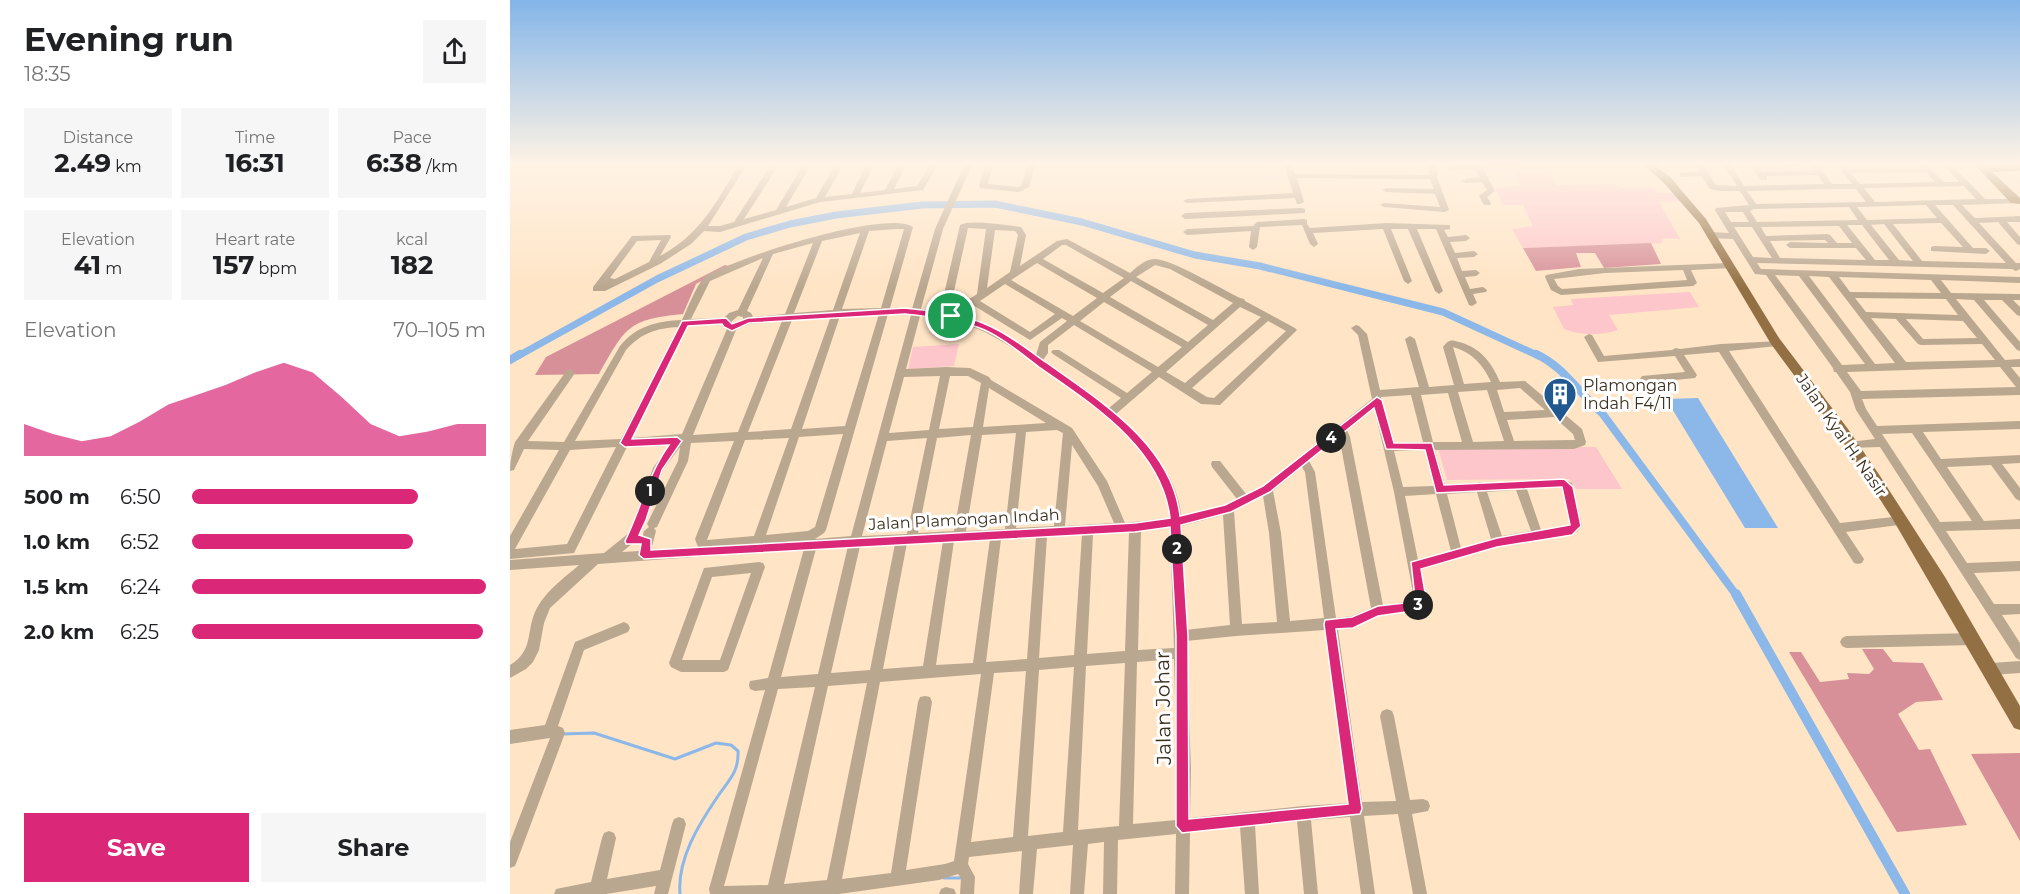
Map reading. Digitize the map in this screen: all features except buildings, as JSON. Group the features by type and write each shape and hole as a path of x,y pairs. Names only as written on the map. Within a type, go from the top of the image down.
{"main road":[{"name":"Jalan Kyai H. Nasir","path":"1691,205 1717,235 1729,266 1777,343 1853,445 1902,521 1974,639 2020,722"}],"street":[{"path":"652,264 667,240 666,237 634,239 596,290 652,264 687,243 701,228 716,205"},
{"path":"737,224 749,205"},
{"path":"780,210 783,205"},
{"path":"701,228 716,230 801,205"},
{"path":"774,893 855,541 916,312 949,205"},
{"path":"1300,205 1304,222 1314,244"},
{"path":"1384,205 1445,210 1443,205"},
{"path":"1396,205 1398,216"},
{"path":"1748,205 1755,224 1778,261"},
{"path":"1889,205 1719,209 1757,271 2020,280"},
{"path":"1930,205 1970,250"},
{"path":"1958,205 2018,268"},
{"path":"1851,206 1896,263"},
{"path":"1185,216 1302,211"},
{"path":"1972,221 2020,219"},
{"path":"1727,225 1944,220"},
{"path":"2000,220 2016,233 2020,242"},
{"path":"1886,221 1920,264"},
{"path":"1187,232 1256,228 1257,225 1304,222"},
{"path":"1841,223 1873,263"},
{"path":"1014,274 1022,236 1018,229 964,225 947,303 977,299 1030,337 1061,314"},
{"path":"977,299 991,226"},
{"path":"1308,231 1386,226 1443,227 1444,240 1472,303"},
{"path":"1386,226 1408,282"},
{"path":"1411,226 1439,291"},
{"path":"510,554 570,549 707,279 770,252 819,238 865,230 909,227 818,532 810,536 704,545 701,543 819,238"},
{"path":"1253,247 1256,228"},
{"path":"759,540 865,230"},
{"path":"1717,235 1734,236"},
{"path":"1444,240 1466,238"},
{"path":"1764,239 1859,246"},
{"path":"951,316 1060,243 1067,242 1214,324"},
{"path":"1788,242 1801,261"},
{"path":"1934,249 1986,250"},
{"path":"630,541 644,539 676,478 684,438 732,315 745,316 770,252"},
{"path":"1452,256 1473,254"},
{"path":"1036,259 1189,347"},
{"path":"1749,260 2018,268"},
{"path":"1005,280 1072,321 1159,372 1204,400 1216,402 1292,330 1173,267 1154,262 1129,278 1072,321 1043,344 1019,348"},
{"path":"1686,268 1693,283 1561,292 1554,288 1549,277 1554,275 1686,268 1729,266"},
{"path":"1460,274 1476,273"},
{"path":"1769,273 1855,393 1857,404 1873,430 2020,654"},
{"path":"1802,274 1872,367"},
{"path":"1832,275 1903,366"},
{"path":"1933,277 2020,385"},
{"path":"1467,292 1483,290"},
{"path":"1848,295 2020,297"},
{"path":"1976,296 2020,348"},
{"path":"2005,297 2020,313"},
{"path":"1110,413 1241,302"},
{"name":"Jalan Johar","path":"745,316 789,317 916,312 951,316 983,326 1019,348 1110,413 1133,436 1162,475 1173,497 1182,636 1187,826 1182,894"},
{"path":"1864,315 1964,318"},
{"path":"1185,389 1268,316"},
{"path":"1898,316 1921,342 1983,340"},
{"path":"510,547 627,343 652,326 685,323 729,324"},
{"path":"1182,636 1353,622 1378,611 1419,604 1415,566 1390,447 1362,334 1356,328"},
{"path":"1589,337 1601,360 1777,343"},
{"path":"1410,339 1429,446 1457,553"},
{"path":"1469,446 1448,347 1450,343 1463,347 1485,361 1510,444"},
{"path":"1037,361 1043,353 1043,344"},
{"path":"1721,347 1858,559"},
{"path":"1676,351 1697,385"},
{"path":"1056,352 1128,398"},
{"path":"1837,369 2020,363"},
{"path":"824,890 934,435 946,371"},
{"path":"900,373 970,372 1068,431 1102,484 1122,528"},
{"path":"510,466 519,452 519,446 570,373"},
{"path":"1646,379 1692,375"},
{"path":"928,671 954,537 978,432 986,380"},
{"path":"1376,397 1525,385 1580,436 1581,442 1578,444 1390,447"},
{"path":"1855,393 1865,397 2020,391"},
{"name":"Jalan Plamongan Indah","path":"510,565 811,546 855,541 1122,528 1175,522 1228,509 1267,489 1304,461 1376,397"},
{"path":"1501,416 1557,413"},
{"path":"1873,430 2020,425"},
{"path":"883,437 1057,426"},
{"path":"1914,428 1981,525"},
{"path":"1341,429 1346,437 1378,611"},
{"path":"519,446 567,446 850,430"},
{"path":"1010,533 1021,430"},
{"path":"1059,530 1068,431"},
{"path":"644,555 658,468 684,438"},
{"path":"1853,445 1882,443"},
{"path":"1940,463 2020,459"},
{"path":"1994,460 2020,496"},
{"path":"1304,461 1310,472 1329,624 1368,894"},
{"path":"1216,464 1245,501"},
{"path":"1399,492 1562,483 1568,487 1575,527 1538,536 1497,542 1415,566"},
{"path":"1520,485 1538,536"},
{"path":"1480,486 1497,542"},
{"path":"1267,489 1275,533 1284,626"},
{"path":"1228,509 1236,630"},
{"path":"1837,528 1902,521"},
{"path":"1938,527 2020,524"},
{"path":"510,672 524,664 532,655 540,616 547,604 600,558 649,527"},
{"path":"1110,894 1119,832 1130,657 1135,527"},
{"path":"1077,894 1076,837 1081,660 1088,529"},
{"path":"1026,894 1025,842 1042,531"},
{"path":"967,894 968,877 961,865 996,534"},
{"path":"811,546 715,891 717,894 824,890 945,871 961,865"},
{"path":"734,568 739,549"},
{"path":"1964,568 2020,566"},
{"path":"759,567 728,663 721,668 681,666 675,663 708,572 734,568 759,567"},
{"path":"1991,610 2020,609"},
{"path":"510,861 554,735 579,646 624,628"},
{"path":"1846,642 1974,639"},
{"path":"755,685 1181,653"},
{"path":"1991,669 2020,667"},
{"path":"897,879 925,702"},
{"path":"1387,716 1420,894"},
{"path":"510,737 554,735"},
{"path":"964,850 1303,813 1423,806"},
{"path":"1303,813 1311,894"},
{"path":"1247,819 1252,894"},
{"path":"661,894 679,824"},
{"path":"596,891 609,838"},
{"path":"561,894 596,891 664,877"}],"shaded area":[{"path":"1503,205 1661,205 1680,239 1662,238 1662,243 1523,248 1512,229 1533,226 1523,205"},
{"path":"1651,243 1661,264 1604,268 1595,253 1576,253 1581,267 1536,271 1523,248"},
{"path":"725,265 728,266 696,284 683,314 650,319 630,329 615,346 599,374 535,375 546,357"},
{"path":"1690,292 1699,307 1609,315 1618,330 1598,334 1584,334 1564,329 1553,307 1573,305 1571,299"},
{"path":"959,344 954,366 908,369 913,347"},
{"path":"1596,447 1622,489 1576,489 1569,479 1447,480 1438,448"},
{"path":"1862,649 1883,649 1893,662 1923,663 1943,700 1916,702 1898,714 1919,750 1930,749 1967,825 1897,832 1789,652 1801,652 1820,682 1849,679 1847,673 1869,674 1874,669"},
{"path":"2020,753 2020,841 1971,754"}],"water":[{"path":"1698,398 1778,528 1745,528 1666,399"}],"waterway":[{"path":"518,356 657,279 746,237 790,224 836,215 942,205"},
{"path":"998,205 1082,222 1195,255 1260,266 1443,312 1539,356"},
{"path":"510,360 520,354"},
{"path":"1536,354 1563,373 1602,413 1737,596"},
{"path":"1736,594 1905,894"},
{"path":"562,734 594,733 675,759 716,743 731,745 738,751 737,765 732,775 691,842 682,868 680,894"},
{"path":"944,878 962,878"}],"place":[{"name":"Plamongan Indah F4/11","path":"1560,423"}],"route":[{"path":"951,316 905,311 789,317 748,321 732,328 727,325 726,321 685,323 625,443 677,441 658,468 641,520 630,541 644,539 647,542 644,555 811,546 855,541 1135,527 1175,522 1182,636 1184,768 1182,826 1355,809 1329,624 1353,622 1378,611 1416,606 1420,598 1415,566 1497,542 1572,530 1576,526 1568,487 1564,483 1440,490 1429,446 1390,447 1377,400 1267,489 1228,509 1175,522 1173,497 1162,475 1133,436 1108,411 1006,339 983,326 951,316"}]}
